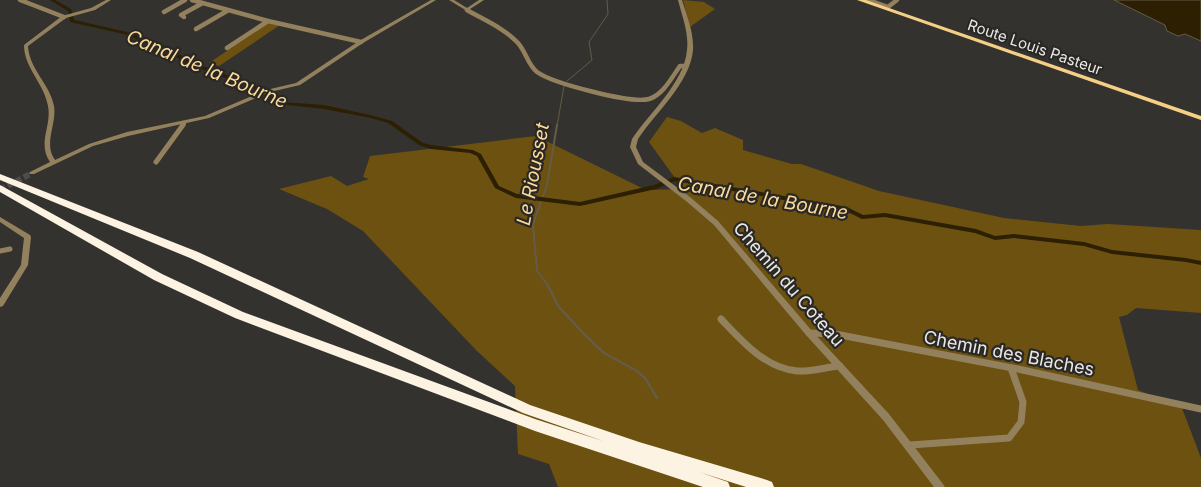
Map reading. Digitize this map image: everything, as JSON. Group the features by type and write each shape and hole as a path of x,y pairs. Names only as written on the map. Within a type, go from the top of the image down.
{"highway":[{"path":"0,178 194,255 527,409 638,448 768,487"},
{"path":"0,188 158,276 239,314 553,431 723,487"}],"main road":[{"name":"Route Louis Pasteur","path":"860,0 1201,118"}],"street":[{"path":"20,0 65,16"},
{"path":"53,162 47,150 51,122 50,104 25,49 30,39 52,27 65,16 93,9 109,0"},
{"path":"164,12 185,0"},
{"path":"192,0 268,21 361,42"},
{"path":"32,174 53,162 91,145 127,134 184,123 213,115 268,91 298,84 361,42 434,0"},
{"path":"451,0 517,42 534,70 560,84 639,101 650,99 680,66 686,66"},
{"path":"468,10 482,0"},
{"name":"Chemin du Coteau","path":"680,0 690,41 686,66 635,139 633,147 635,155 646,169 716,223 809,332 910,445 940,487"},
{"path":"868,0 888,7 897,0"},
{"path":"184,17 181,15 201,4"},
{"path":"196,29 228,11"},
{"path":"227,48 268,21"},
{"path":"156,162 184,123"},
{"path":"0,219 28,237 24,266 0,304"},
{"path":"0,251 10,249"},
{"path":"721,319 746,346 771,363 796,371 840,366"},
{"name":"Chemin des Blaches","path":"809,332 835,334 1011,368 1201,409"},
{"path":"910,445 1009,438 1021,422 1023,402 1011,368"}],"shaded area":[{"path":"683,0 704,2 715,9 690,27"},
{"path":"1114,0 1201,0 1201,41 1185,34 1178,36 1167,31 1165,25"},
{"path":"269,22 280,25 219,66 209,63"},
{"path":"667,117 681,121 702,133 715,128 743,140 743,150 792,164 801,164 879,191 1004,218 1081,226 1108,224 1201,230 1201,313 1136,308 1127,315 1119,317 1138,390 1182,408 1201,458 1201,487 558,487 549,464 518,454 515,386 476,350 363,231 327,209 279,189 331,176 347,186 369,179 363,177 370,156 536,136 646,190 683,189 649,142"}],"waterway":[{"name":"Canal de la Bourne","path":"52,0 70,10 72,21 125,33 165,48 190,63 254,87 281,103 324,107 372,117 390,122 421,144 431,147 471,151 479,155 497,187 516,196 580,204 656,187 674,179 847,209 862,217 885,215 976,231 995,238 1014,236 1084,244 1112,252 1201,263"},
{"name":"Le Riousset","path":"567,81 592,60 589,42 608,14 607,0"},
{"name":"Le Riousset","path":"557,126 564,86"},
{"name":"Le Riousset","path":"548,285 537,271 533,224 547,185 557,125"},
{"name":"Le Riousset","path":"547,284 559,307 584,334 604,353 637,371 645,378 657,398"}],"tunnel":[{"path":"0,190 32,173"}]}
